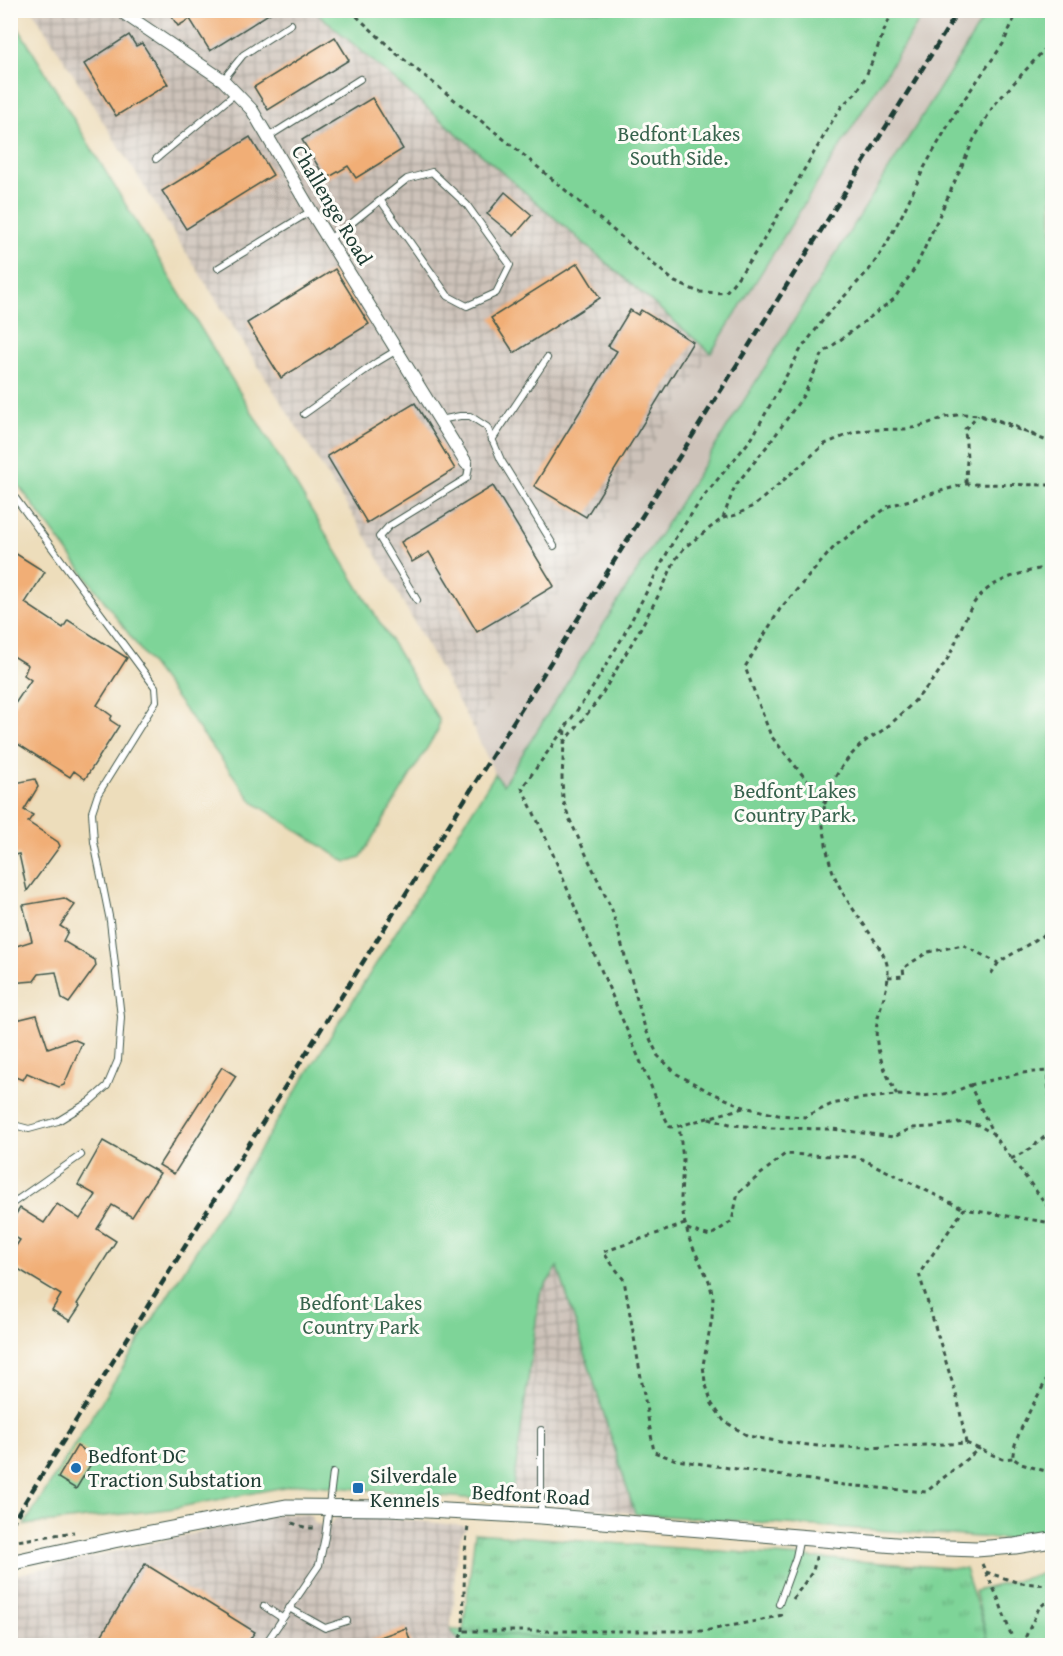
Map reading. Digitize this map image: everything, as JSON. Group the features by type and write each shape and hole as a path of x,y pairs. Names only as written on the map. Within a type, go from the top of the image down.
{"street":[{"name":"Challenge Road","path":"119,10 223,80 252,110 311,211 466,463"},
{"name":"Bedfont Road","path":"10,1563 114,1540 286,1507 541,1516 920,1547 976,1549 1053,1540"}],"lane":[{"path":"223,80 243,55 291,24"},
{"path":"268,137 360,79"},
{"path":"156,159 237,93"},
{"path":"329,239 407,179 432,172 467,205 510,265 496,293 467,306 448,296 381,201"},
{"path":"218,268 311,211"},
{"path":"304,414 397,350"},
{"path":"492,440 546,358"},
{"path":"440,420 470,416 487,427 501,460 554,546"},
{"path":"417,600 379,537 389,526 467,478 469,466 466,463"},
{"path":"10,491 155,687 156,701 98,794 92,812 94,842 110,921 121,1017 118,1060 107,1086 89,1102 58,1121 29,1129 10,1124"},
{"path":"10,1205 81,1155"},
{"path":"541,1430 541,1516"},
{"path":"264,1646 319,1565 333,1473"},
{"path":"779,1605 796,1557 800,1536"},
{"path":"264,1606 282,1618"},
{"path":"289,1608 325,1628 347,1621"}],"path":[{"path":"350,10 397,54 515,148 675,282 699,292 725,293 745,270 842,107 858,90 894,10"},
{"path":"744,1107 670,1127 550,847 522,788 593,687 621,640 674,540 702,497 752,438 801,350 827,315 869,270 883,250 924,168 958,108 1002,44 1018,10"},
{"path":"723,518 735,486 772,440 805,393 823,353 894,300 916,265 974,139 994,105 1053,41"},
{"path":"564,744 599,699 639,631 675,560 686,547 723,518 736,515 754,505 825,444 854,432 918,427 962,414 978,415 1007,423 1034,435 978,415"},
{"path":"978,415 1053,443"},
{"path":"966,484 967,458 964,429 978,415"},
{"path":"826,804 771,736 745,667 780,609 835,546 889,506 966,484 1053,485"},
{"path":"897,1095 876,1044 877,1023 888,977 886,962 880,948 840,889 832,873 826,848 823,819 828,793 840,768 863,743 889,726 934,678 948,658 971,608 984,592 1004,579 1053,566"},
{"path":"565,728 563,800 569,818 612,910 645,1028 658,1056 678,1074 744,1107 778,1115 805,1117 832,1104 857,1099 952,1093 970,1085 1022,1073 1053,1069"},
{"path":"991,974 998,963 1053,930"},
{"path":"888,977 903,976 903,968 928,952 963,945 998,963"},
{"path":"1011,1159 1030,1149 1048,1134 1051,1102 1047,1071"},
{"path":"970,1085 993,1134 1053,1212"},
{"path":"707,1118 733,1125 832,1129 894,1137 912,1128 963,1122 978,1125 993,1134"},
{"path":"678,1126 683,1159 681,1198 685,1224 690,1241 709,1281 713,1297 712,1318 706,1348 705,1382 712,1404 724,1421 748,1436 818,1446 867,1448 966,1443 1002,1459 1013,1458 1021,1464 1049,1472 1053,1471"},
{"path":"687,1229 710,1236 732,1221 738,1193 785,1154 858,1157 964,1209 1053,1223"},
{"path":"964,1209 919,1274 958,1401 966,1443"},
{"path":"685,1224 603,1252 624,1280 654,1452 676,1461 844,1485 926,1492 980,1448"},
{"path":"1013,1458 1012,1451 1031,1409 1053,1370"},
{"path":"286,1521 307,1528 326,1528"},
{"path":"456,1646 463,1631 468,1526"},
{"path":"10,1542 32,1539"},
{"path":"788,1606 813,1571 818,1551"},
{"path":"980,1557 1016,1646"},
{"path":"986,1572 1019,1583 1053,1584"},
{"path":"1023,1646 1039,1608 1053,1597"},
{"path":"463,1631 704,1631 782,1615"}],"shaded area":[{"path":"33,11 316,11 711,353 474,730 369,541"},
{"path":"925,11 987,11 503,785 495,774 474,730"},
{"path":"558,1266 635,1514 541,1501 511,1502 540,1293"},
{"path":"282,1513 309,1514 316,1524 329,1526 334,1519 345,1514 468,1526 461,1536 455,1567 454,1606 450,1629 463,1645 11,1645 10,1576"}],"green space":[{"name":"Bedfont Lakes South Side.","path":"315,11 925,11 711,353"},
{"name":"Bedfont Lakes Country Park.","path":"988,11 1052,11 1052,1533 1023,1540 635,1514 558,1267 540,1293 511,1502 300,1484 169,1509 24,1525 495,774 503,785"},
{"path":"11,16 439,720 438,730 361,857 346,862 253,802 11,475"},
{"path":"475,1533 965,1569 988,1639 946,1646 624,1646 463,1631"},
{"path":"1052,1571 1052,1645 940,1645 988,1639 975,1591"},
{"path":"450,1629 463,1631 623,1645 463,1645"}],"building":[{"path":"167,10 275,10 210,51 190,19 178,26"},
{"path":"129,35 136,46 142,43 168,84 116,116 84,64"},
{"path":"335,37 349,60 268,110 254,87"},
{"path":"372,98 403,149 356,178 348,166 326,179 302,140"},
{"path":"250,137 273,175 186,229 162,191"},
{"path":"505,192 532,215 514,236 487,214"},
{"path":"578,263 600,298 514,353 491,318"},
{"path":"335,269 369,324 281,378 247,323"},
{"path":"630,310 638,315 641,310 693,342 586,517 534,486 617,351 608,346"},
{"path":"415,403 455,469 367,523 327,456"},
{"path":"493,486 554,586 477,632 429,552 412,562 401,542"},
{"path":"10,550 45,572 25,603 63,628 68,620 127,658 97,705 112,716 110,720 119,726 85,779 74,771 70,777 10,739 10,711 31,680 24,675 28,665 10,654"},
{"path":"35,779 38,787 24,810 33,815 28,822 58,842 60,846 27,891 19,854 10,856 10,784"},
{"path":"64,898 75,905 60,926 68,931 63,941 95,960 96,966 69,1003 62,999 56,972 39,974 34,981 10,983 10,948 32,941 23,905"},
{"path":"37,1015 48,1048 73,1039 82,1043 64,1085 59,1087 27,1073 23,1080 10,1075 10,1029 14,1028 12,1021"},
{"path":"222,1067 236,1076 174,1174 159,1165"},
{"path":"103,1141 160,1173 132,1217 112,1205 97,1229 116,1241 77,1304 80,1306 70,1321 52,1310 61,1295 10,1264 10,1255 20,1240 10,1234 10,1223 20,1208 44,1223 57,1204 80,1219 96,1195 78,1185"},
{"name":"Bedfont DC Traction Substation","path":"77,1446 95,1457 76,1489 58,1478"},
{"path":"145,1564 255,1632 245,1646 95,1646"},
{"path":"406,1628 412,1646 360,1646 360,1644"}],"railway":[{"path":"10,1526 959,10"}],"place":[{"name":"Bedfont DC Traction Substation","path":"76,1468"},
{"name":"Silverdale Kennels","path":"358,1488"}],"park label":[{"name":"Bedfont Lakes Country Park","path":"361,1315"}]}
